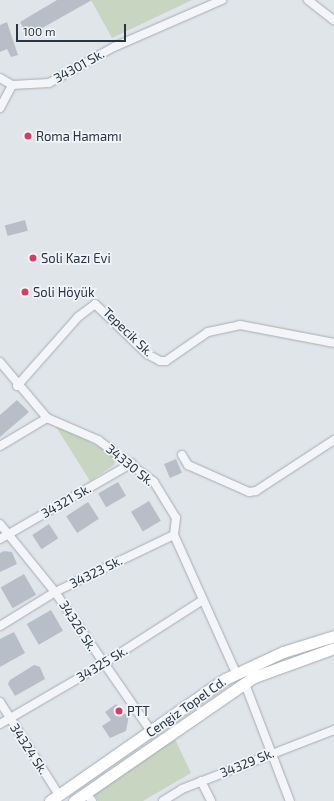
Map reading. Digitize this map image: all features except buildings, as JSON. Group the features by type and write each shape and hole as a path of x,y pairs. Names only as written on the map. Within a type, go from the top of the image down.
{"street":[{"name":"34301 Sk.","path":"12,85 49,83 114,47 222,0"},
{"path":"308,0 334,20"},
{"path":"334,13 334,20"},
{"path":"0,78 12,85 0,108"},
{"name":"Tepecik Sk.","path":"17,386 78,317 95,304 147,354 160,361 166,361 208,332 240,325 334,344"},
{"name":"34330 Sk.","path":"0,362 17,386 47,418 98,440 132,463 154,482 176,518 174,535 201,601 236,673"},
{"path":"0,446 47,418"},
{"path":"182,455 188,465 249,492 256,491 334,440"},
{"name":"34321 Sk.","path":"4,536 132,463"},
{"name":"34326 Sk.","path":"0,524 4,536 55,592 103,664 151,731"},
{"name":"34323 Sk.","path":"0,626 55,592 174,535"},
{"name":"34325 Sk.","path":"0,724 103,664 201,601"},
{"name":"Cengiz Topel Cd.","path":"54,798 236,673 283,652 334,636"},
{"name":"Cengiz Topel Cd.","path":"74,801 89,797 244,684 334,648"},
{"path":"244,684 290,801"},
{"name":"34324 Sk.","path":"0,702 54,798"},
{"name":"34329 Sk.","path":"163,801 202,781 271,753 334,730"},
{"path":"202,781 211,801"}],"green space":[{"path":"91,0 192,0 112,38"},
{"path":"53,422 116,456 114,465 90,481"},
{"path":"175,739 191,773 143,801 98,801 94,793"}],"place":[{"name":"Roma Hamamı","path":"28,136"},
{"name":"Soli Kazı Evi","path":"33,258"},
{"name":"Soli Höyük","path":"25,292"},
{"name":"PTT","path":"119,711"}]}
